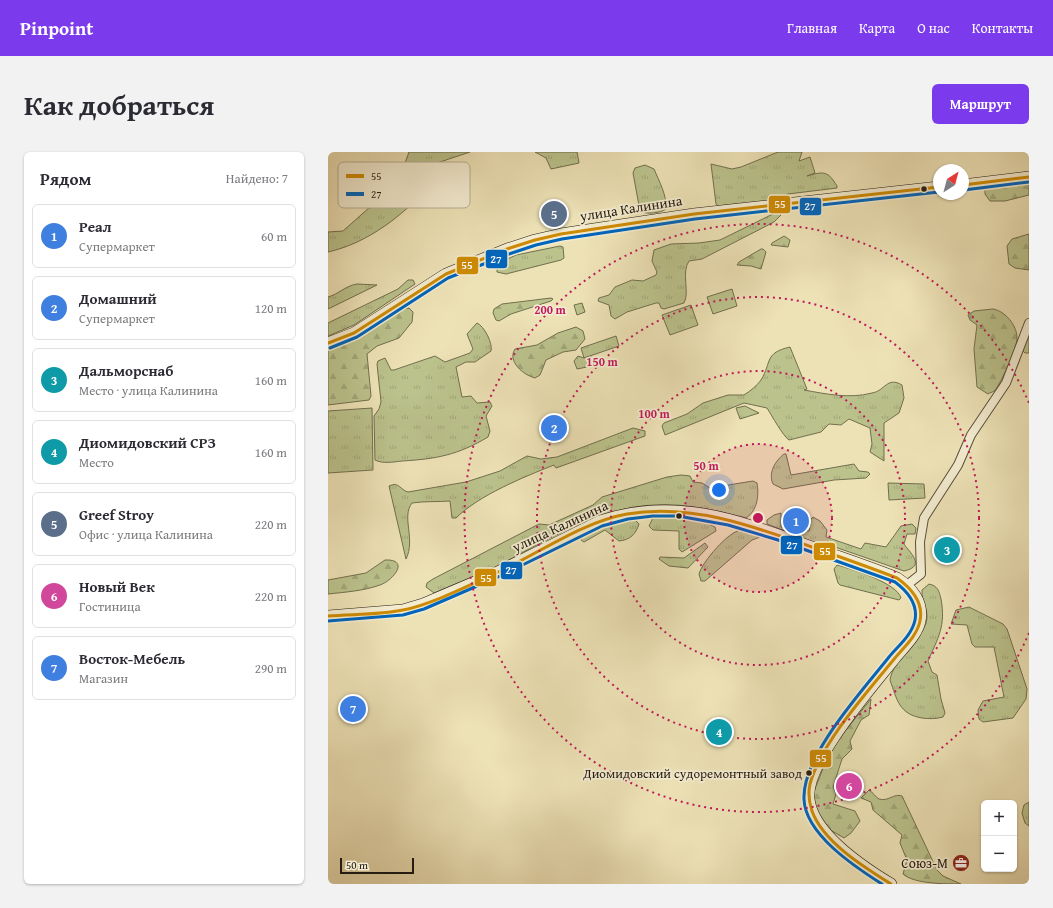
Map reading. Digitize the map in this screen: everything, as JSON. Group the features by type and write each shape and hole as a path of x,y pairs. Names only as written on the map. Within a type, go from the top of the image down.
{"main road":[{"path":"969,184 1029,176"},
{"name":"улица Калинина","path":"328,343 354,333 446,274 507,249 535,240 561,234 694,214 933,188"},
{"name":"улица Калинина","path":"328,616 403,610 422,604 496,573 600,521 617,516 651,510 678,510 710,514 752,525 897,578 907,584 918,600 920,608 920,621 916,630 831,742 813,778 809,799 814,814 823,832 843,850 891,884"}],"street":[{"path":"907,584 921,574 920,542 924,518 958,465 971,436 1002,390 1029,323"}],"green space":[{"path":"409,152 470,152 440,162 405,162"},
{"path":"535,152 577,152 579,163 551,169 546,158"},
{"path":"778,152 802,152 799,161 810,157 815,173 807,176 818,173 828,175 831,177 837,188 788,194 776,200 718,206 716,204 711,164 732,169 741,167"},
{"path":"645,165 654,169 662,188 666,209 661,212 650,213 640,211 633,173 635,168"},
{"path":"1029,180 1029,195 1005,201 990,201 985,194 985,188 989,185"},
{"path":"369,208 407,208 397,217 371,235 343,248 328,252 328,232 343,231"},
{"path":"777,212 781,215 774,222 702,259 689,261 685,276 686,299 684,303 664,309 661,308 659,303 656,303 627,312 615,319 611,316 609,305 598,301 599,298 609,295 615,287 632,280 643,281 656,275 657,272 652,261 654,250 671,244 699,243 720,240"},
{"path":"1029,234 1029,270 1015,268 1009,264 1007,246 1012,239"},
{"path":"784,236 790,240 788,247 771,245 772,243"},
{"path":"560,246 563,247 564,258 561,260 506,274 497,272 497,264 516,255"},
{"path":"761,249 766,252 761,269 751,266 737,265 739,262"},
{"path":"408,280 413,280 415,284 354,325 328,336 328,323 398,289"},
{"path":"357,284 377,285 328,309 328,297 349,286"},
{"path":"732,289 737,306 713,314 707,297"},
{"path":"553,299 551,301 511,314 499,321 496,320 493,313 494,309 502,304"},
{"path":"582,303 585,312 577,315 574,305"},
{"path":"691,305 698,325 670,335 662,315"},
{"path":"409,308 413,312 412,322 399,338 377,346 367,354 371,396 369,400 328,405 328,349 356,337 403,309"},
{"path":"993,309 1010,319 1015,328 1017,342 1012,357 997,388 988,394 977,387 974,349 977,325 970,320 968,315 974,311"},
{"path":"477,323 487,335 491,344 491,351 475,362 466,362 456,367 462,397 471,396 477,403 490,402 492,406 486,416 490,431 488,437 467,448 446,455 426,459 388,462 375,460 374,416 379,409 381,402 377,364 378,361 385,358 391,370 394,370 435,356 445,362 470,353 473,349 467,334"},
{"path":"576,327 583,331 585,339 576,350 563,352 546,360 540,375 535,378 521,371 515,363 513,354 515,349 537,345 558,333"},
{"path":"1029,333 1029,353 1025,353 1022,350"},
{"path":"616,336 619,346 584,358 581,348"},
{"path":"790,347 807,389 804,390 855,396 876,392 893,382 902,385 904,398 899,413 884,423 884,461 870,452 872,444 870,428 849,419 841,425 829,424 821,432 789,440 767,408 744,403 665,435 662,426 664,423 687,414 703,403 728,395 744,395 749,392 761,380 772,355 782,349"},
{"path":"578,356 584,358 591,356 587,367 577,369 574,361"},
{"path":"745,406 759,413 740,419 736,408"},
{"path":"372,408 373,470 328,473 328,411"},
{"path":"633,428 645,431 645,436 556,468 554,465 529,475 489,494 456,518 452,518 450,501 412,503 408,515 410,544 406,559 389,486 397,485 408,492 466,482 500,471 527,456 541,459 557,457"},
{"path":"784,454 786,454 791,475 854,464 859,471 868,472 870,474 866,478 834,480 783,489 773,484 771,476 775,464"},
{"path":"681,475 690,476 693,482 702,483 710,488 753,481 757,483 758,488 757,502 753,511 746,518 711,510 677,505 653,505 611,512 571,528 495,567 434,593 426,587 427,583 433,579 539,524 549,525 593,505 602,497 667,477"},
{"path":"888,483 924,484 925,498 889,500"},
{"path":"781,513 781,527 809,531 811,519 813,517 820,521 827,530 826,537 861,549 865,543 886,547 901,526 912,524 916,528 915,534 907,534 904,544 914,559 914,566 911,569 904,571 835,547 822,545 767,524 767,520 774,515"},
{"path":"668,517 693,520 709,524 715,527 716,531 682,552 679,549 679,531 653,530 649,526 653,518"},
{"path":"635,520 639,524 638,528 632,536 626,539 619,541 605,530 584,542 581,540 589,534 602,528 621,522"},
{"path":"741,530 760,537 752,540 705,581 701,581 699,574 710,555 723,541"},
{"path":"705,543 708,547 688,568 669,566 659,559 660,557 684,558"},
{"path":"385,560 393,561 397,563 398,566 394,575 380,585 361,590 328,594 328,580 366,573"},
{"path":"837,565 863,573 883,582 898,592 901,598 899,600 840,585 834,569"},
{"path":"929,584 938,589 940,594 942,624 928,661 932,672 937,675 945,713 943,717 932,719 914,716 908,713 897,700 890,680 896,666 923,631 927,614 922,590"},
{"path":"969,607 1003,624 1007,629 1027,689 1026,699 1013,718 983,722 979,719 978,710 983,701 1004,697 994,647 975,647 972,644 967,625 951,624 956,610"},
{"path":"871,699 869,715 861,720 850,741 852,749 842,759 833,787 836,794 833,804 855,811 860,821 851,833 844,838 827,828 818,813 813,799 815,789 827,758 841,736"},
{"path":"869,790 882,800 899,795 902,796 937,870 943,876 961,884 922,882 903,874 907,860 900,843 902,835 873,810 871,802 861,798"},
{"path":"1029,802 1029,826 1025,823 1022,813 1024,805"}],"transit line":[{"name":"55","path":"969,184 1029,177"},
{"name":"27","path":"969,189 1029,182"},
{"name":"55","path":"328,343 354,333 446,274 507,249 535,240 561,234 694,214 933,188"},
{"name":"27","path":"330,348 357,337 448,278 536,245 562,239 695,219 933,193"},
{"name":"55","path":"328,616 394,612 425,604 496,573 560,539 593,524 627,514 651,511 698,514 744,524 897,578 907,586 918,602 921,614 916,632 846,718 824,752 816,768 810,784 809,794 812,811 817,822 825,833 857,862 891,884"},
{"name":"27","path":"328,621 403,615 424,609 498,577 602,526 628,519 653,516 678,516 728,525 778,540 895,582 904,589 911,598 915,609 915,620 911,631 850,705 823,744 813,763 806,782 804,799 807,812 813,825 822,837 846,859 882,884"}],"place":[{"name":"Greef Stroy","path":"554,214"},
{"name":"Домашний","path":"554,428"},
{"name":"Реал","path":"796,521"},
{"name":"Дальморснаб","path":"947,550"},
{"name":"Восток-Мебель","path":"353,709"},
{"name":"Диомидовский СРЗ","path":"719,732"},
{"name":"Диомидовский судоремонтный завод","path":"809,773"},
{"name":"Новый Век","path":"849,786"},
{"name":"Союз-М","path":"961,863"}]}
